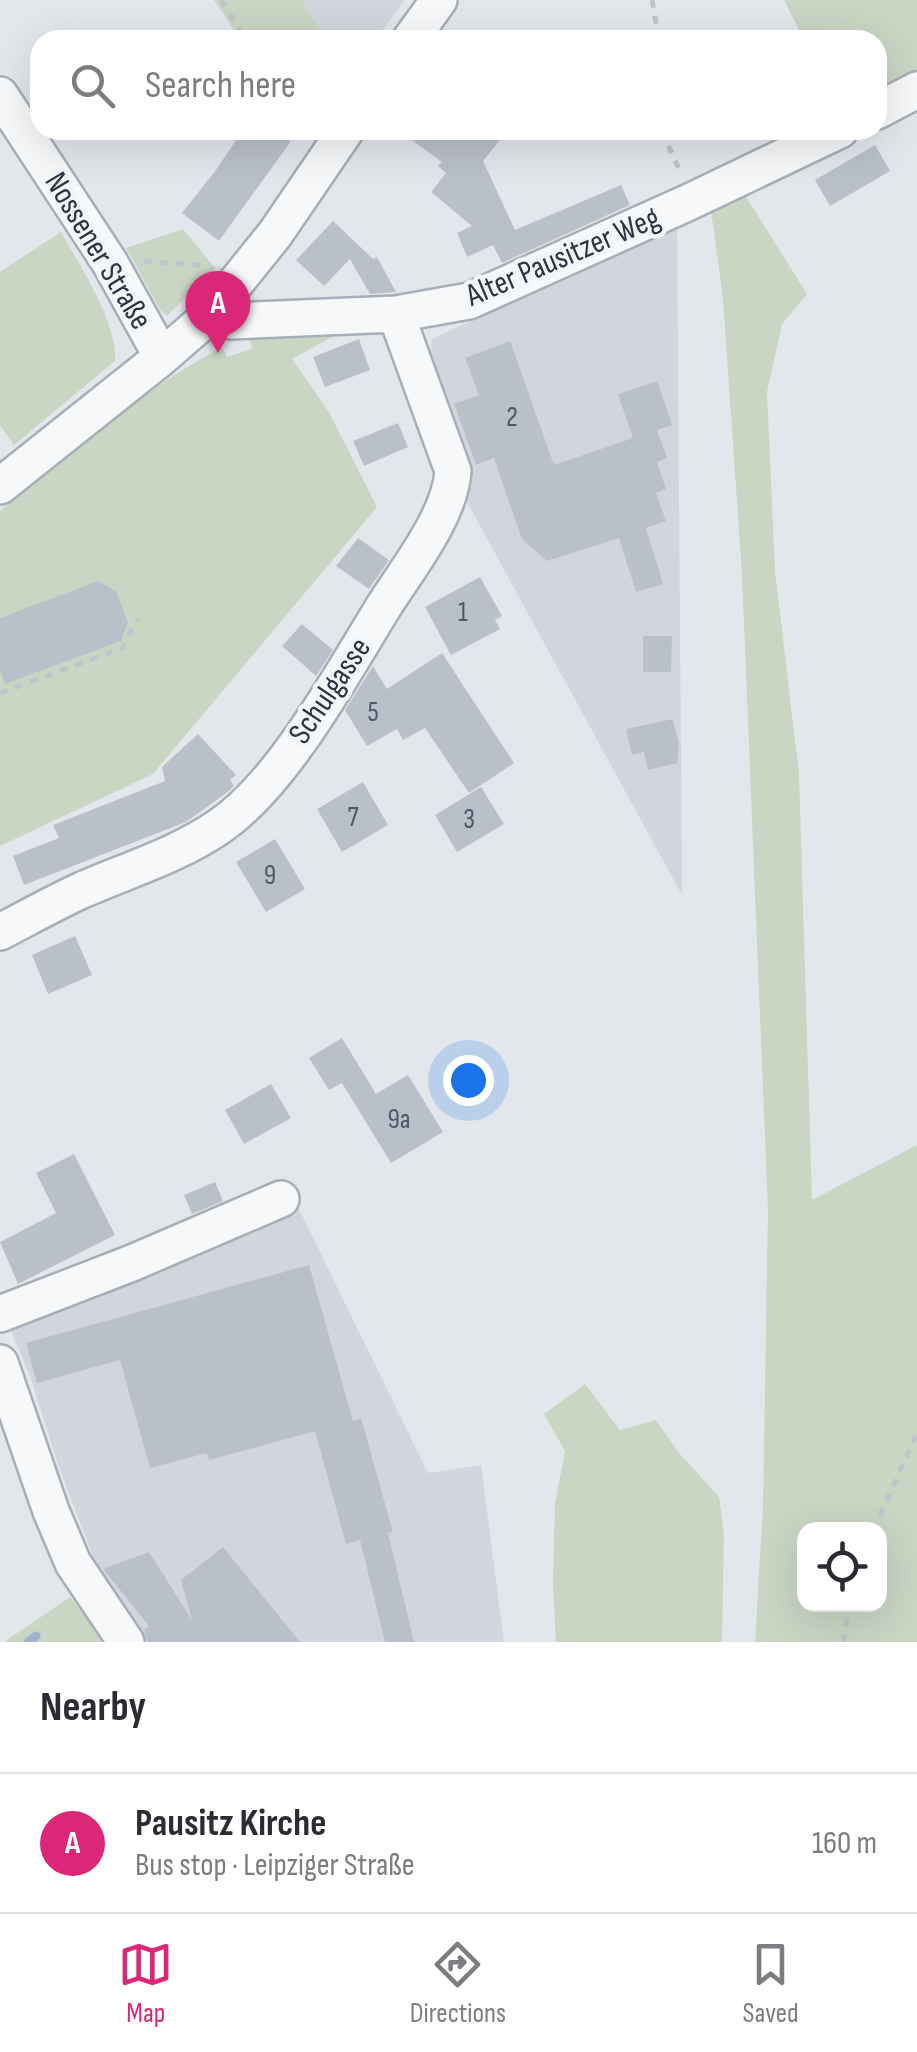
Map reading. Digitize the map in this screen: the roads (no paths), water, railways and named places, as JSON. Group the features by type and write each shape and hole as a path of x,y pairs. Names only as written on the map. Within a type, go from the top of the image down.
{"street":[{"path":"417,30 438,0"},
{"path":"887,106 917,90"},
{"name":"Nossener Straße","path":"0,95 110,263 162,357"},
{"path":"0,486 209,316 274,234 339,140"},
{"name":"Alter Pausitzer Weg","path":"209,316 230,321 396,314 469,301 819,140"},
{"name":"Schulgasse","path":"0,932 80,891 194,843 225,822 283,762 365,641 422,546 448,498 452,482 453,471 396,314"},
{"path":"0,1314 281,1199"},
{"path":"0,1363 14,1449 73,1563 126,1642"}],"waterway":[{"path":"28,1642 36,1636"}],"place":[{"name":"Pausitz Kirche","path":"218,353"}]}
